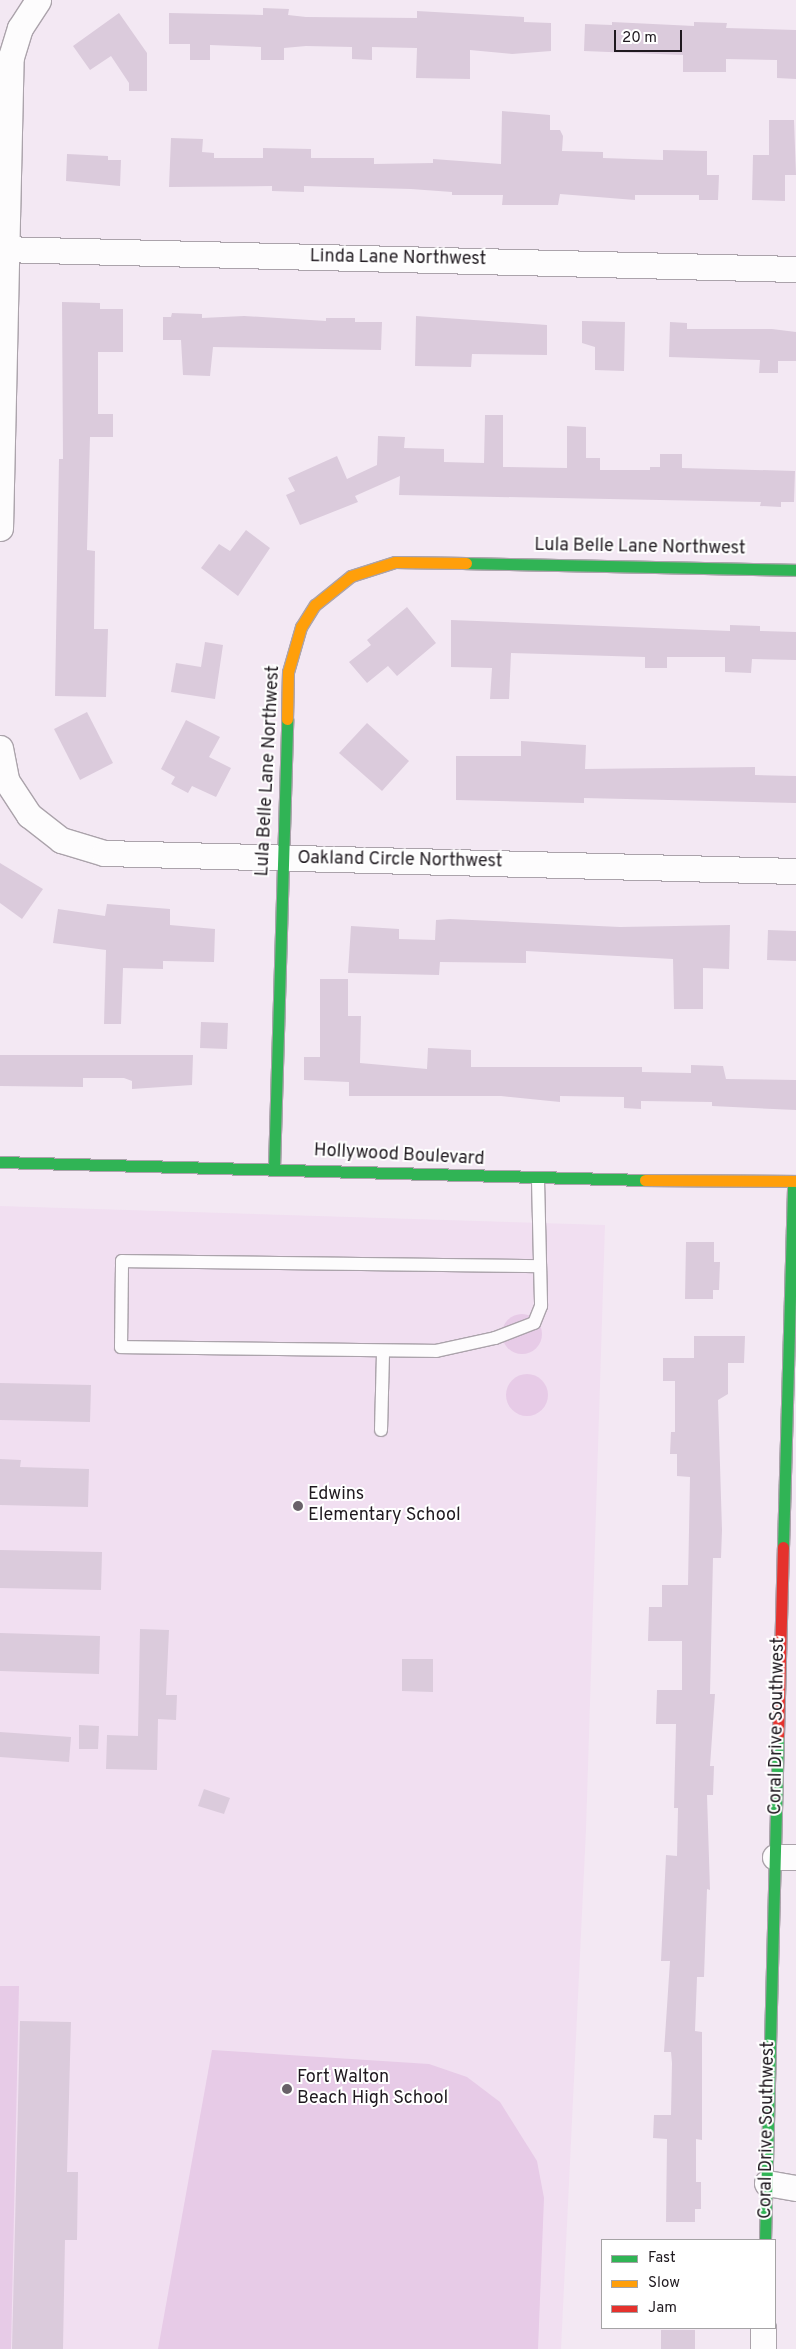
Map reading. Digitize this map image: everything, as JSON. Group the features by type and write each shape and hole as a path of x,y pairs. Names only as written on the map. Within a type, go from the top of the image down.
{"street":[{"path":"0,528 3,249 11,57 20,28 38,0"},
{"name":"Linda Lane Northwest","path":"3,249 796,269"},
{"name":"Lula Belle Lane Northwest","path":"274,1168 288,672 301,627 315,605 351,576 370,568 416,560 796,570"},
{"name":"Oakland Circle Northwest","path":"0,748 6,780 29,815 43,828 78,847 104,853 796,871"},
{"name":"Hollywood Boulevard","path":"0,1162 274,1168 538,1180 794,1181"},
{"name":"Coral Drive Southwest","path":"765,2239 786,1857 794,1181"},
{"path":"767,2183 796,2188"},
{"path":"762,2349 763,2329"}],"lane":[{"path":"538,1180 541,1306 534,1323 495,1338 436,1351 383,1353 121,1347 122,1261 539,1266"},
{"path":"381,1430 383,1353"}],"shaded area":[{"path":"0,1206 605,1225 586,1830 561,2349 0,2349"},
{"path":"526,1314 533,1317 539,1323 542,1334 541,1342 533,1351 526,1354 518,1354 511,1351 503,1342 502,1330 505,1323 514,1315"},
{"path":"531,1374 539,1377 545,1383 548,1395 545,1407 539,1413 523,1416 515,1413 509,1407 506,1391 509,1383 515,1377"},
{"path":"0,1986 19,1986 11,2349 0,2349"},
{"path":"212,2050 429,2064 467,2077 500,2102 537,2161 544,2198 538,2349 158,2349"}],"building":[{"path":"263,8 289,9 288,15 306,17 417,18 417,11 524,17 524,22 551,23 551,51 512,54 470,50 470,79 416,78 417,48 372,47 372,60 352,59 352,47 306,46 284,48 284,60 261,60 261,47 210,45 210,60 190,60 190,44 169,44 169,13 263,15"},
{"path":"119,13 147,53 147,91 129,91 129,83 111,56 90,70 73,46"},
{"path":"612,22 694,26 694,22 727,23 726,28 796,30 796,79 777,78 777,60 726,59 726,72 683,72 683,55 584,51 585,24 612,25"},
{"path":"502,111 550,115 550,130 560,130 563,136 562,151 603,152 603,158 663,160 663,150 707,151 707,175 719,175 718,200 699,200 699,195 635,195 635,200 560,194 558,205 502,205 503,195 452,195 452,192 411,189 304,186 304,192 272,191 272,186 169,187 171,138 203,139 202,152 214,153 214,158 263,158 263,148 311,149 311,158 374,158 374,164 433,163 433,159 501,164"},
{"path":"769,120 794,120 796,175 785,175 785,201 752,200 753,155 769,155"},
{"path":"67,154 108,156 108,160 121,160 120,186 66,181"},
{"path":"62,302 100,303 100,309 123,309 123,352 98,352 98,414 113,414 113,437 90,437 87,550 95,551 94,629 108,629 106,697 55,696 59,459 63,459"},
{"path":"172,313 202,314 202,318 244,316 326,321 326,318 355,318 355,322 382,322 381,350 213,347 210,376 183,375 181,340 163,340 163,317 171,317"},
{"path":"416,316 547,325 547,355 472,354 471,367 415,366"},
{"path":"582,321 625,322 624,371 595,370 595,347 582,343"},
{"path":"670,322 687,323 687,329 772,329 796,332 796,361 778,361 778,373 759,373 760,360 669,357"},
{"path":"485,415 503,415 503,467 567,468 567,426 586,427 586,458 600,458 600,470 650,470 650,467 660,467 660,454 682,454 682,468 795,471 794,502 781,502 781,507 760,506 761,502 399,495 400,476 355,496 358,502 300,525 286,495 295,491 288,478 337,456 347,479 377,465 378,436 405,437 404,448 444,449 444,462 484,463"},
{"path":"246,530 270,548 238,596 201,568 219,544 230,551"},
{"path":"407,607 436,643 397,676 388,666 367,683 349,662 371,645 367,640"},
{"path":"451,620 730,631 730,625 760,626 760,631 796,632 796,660 752,659 751,673 725,672 725,657 667,657 667,668 645,668 645,657 511,653 509,699 490,699 492,668 451,667"},
{"path":"205,642 223,645 215,699 171,692 176,663 201,667"},
{"path":"87,712 113,763 80,780 54,729"},
{"path":"186,720 220,737 209,757 231,768 216,797 192,786 188,793 171,784 175,777 161,769"},
{"path":"367,723 409,761 382,791 339,753"},
{"path":"521,741 586,745 585,769 755,767 755,775 796,776 796,803 584,798 584,803 456,800 456,756 521,756"},
{"path":"0,863 43,889 22,919 0,903"},
{"path":"107,904 170,909 170,925 215,929 214,962 163,961 163,969 123,968 121,1024 104,1024 106,950 53,943 58,909 105,916"},
{"path":"450,919 620,927 730,925 729,969 703,968 703,1009 674,1009 673,959 526,951 526,963 440,962 439,975 348,973 351,926 399,929 399,939 435,940 436,920"},
{"path":"768,930 796,931 796,961 767,960"},
{"path":"320,979 348,979 348,1016 361,1016 360,1063 427,1069 428,1048 471,1050 471,1067 642,1067 642,1072 691,1073 691,1065 723,1066 726,1079 796,1080 796,1110 712,1106 712,1102 641,1101 641,1109 624,1108 624,1097 560,1096 560,1102 501,1096 349,1096 349,1082 304,1080 304,1057 320,1057"},
{"path":"201,1022 228,1023 227,1049 200,1048"},
{"path":"0,1055 193,1055 192,1085 132,1089 132,1081 124,1078 83,1078 83,1087 0,1086"},
{"path":"686,1242 714,1242 714,1262 720,1262 719,1290 713,1290 713,1299 685,1299"},
{"path":"694,1336 745,1336 744,1363 728,1363 728,1394 718,1400 722,1530 721,1558 713,1558 710,1694 715,1694 710,1766 714,1766 713,1795 707,1795 710,1890 707,1889 704,1977 697,1977 695,2031 702,2032 702,2140 696,2139 696,2182 701,2182 701,2209 695,2209 695,2222 666,2222 667,2139 653,2138 654,2115 671,2115 671,2052 664,2052 670,1961 661,1961 666,1855 677,1856 678,1808 674,1808 676,1724 656,1724 657,1690 682,1690 682,1641 648,1641 649,1607 662,1607 662,1585 688,1585 690,1477 677,1476 677,1454 670,1454 671,1432 675,1432 675,1381 663,1381 663,1358 694,1358"},
{"path":"0,1383 91,1385 90,1422 0,1420"},
{"path":"0,1459 21,1460 20,1467 89,1469 88,1507 0,1505"},
{"path":"0,1550 102,1552 101,1590 0,1588"},
{"path":"140,1629 169,1630 166,1695 177,1695 176,1720 158,1719 157,1770 106,1769 107,1735 138,1736"},
{"path":"0,1633 100,1636 99,1674 0,1671"},
{"path":"402,1659 433,1659 433,1692 402,1691"},
{"path":"79,1725 99,1726 98,1749 79,1749"},
{"path":"0,1732 71,1737 69,1762 0,1757"},
{"path":"204,1789 230,1798 224,1814 198,1806"},
{"path":"20,2021 71,2022 67,2172 78,2172 77,2240 65,2240 63,2349 12,2349"},
{"path":"661,2330 695,2330 695,2349 661,2349"}],"traffic: fast":[{"path":"466,563 796,570"},
{"path":"274,1168 287,719"},
{"path":"0,1162 645,1180"},
{"path":"783,1547 793,1181"},
{"path":"765,2239 778,1735"}],"traffic: slow":[{"path":"287,719 288,672 301,627 315,605 351,576 395,562 466,563"},
{"path":"645,1180 796,1181"}],"traffic: jam":[{"path":"778,1735 783,1547"}],"place":[{"name":"Edwins Elementary School","path":"298,1506"},
{"name":"Fort Walton Beach High School","path":"287,2089"}]}
